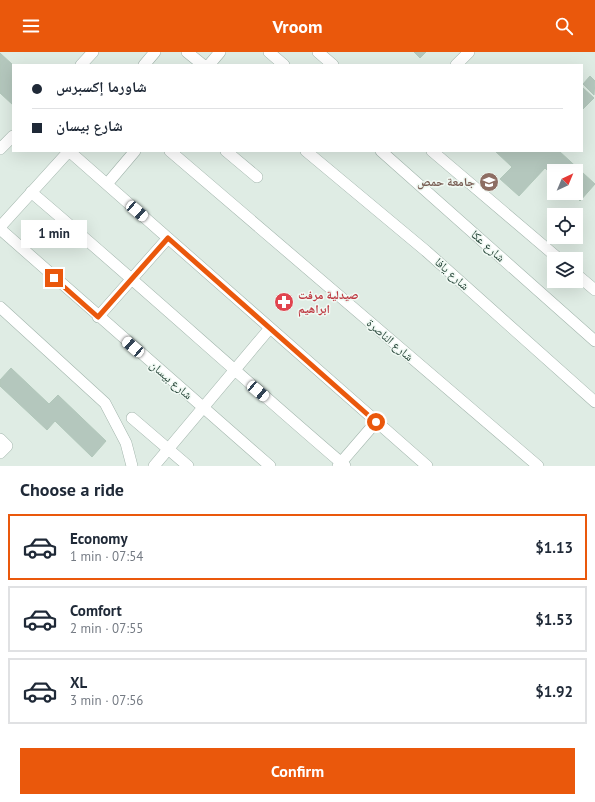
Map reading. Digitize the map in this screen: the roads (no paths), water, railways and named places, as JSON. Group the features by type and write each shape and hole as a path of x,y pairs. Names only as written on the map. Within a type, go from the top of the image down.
{"street":[{"path":"82,64 93,52"},
{"path":"145,64 155,52"},
{"path":"187,52 202,64"},
{"path":"210,64 220,52"},
{"path":"269,52 283,64"},
{"path":"318,52 332,64"},
{"path":"457,64 469,52"},
{"path":"0,149 12,137"},
{"path":"0,228 68,152"},
{"path":"70,152 426,466"},
{"path":"107,184 134,152"},
{"name":"شارع الناصرة","path":"171,152 538,466"},
{"path":"227,152 257,177"},
{"name":"شارع يافا","path":"307,152 426,251 595,402"},
{"name":"شارع عكا","path":"382,152 595,341"},
{"path":"433,152 551,252"},
{"path":"31,192 132,278 234,371 342,465 376,422"},
{"name":"شارع بيسان","path":"0,228 98,317 270,466"},
{"path":"98,317 168,238"},
{"path":"583,280 595,290"},
{"path":"0,307 105,403 126,443 132,466"},
{"path":"154,466 270,328"},
{"path":"132,418 188,466"},
{"path":"0,439 7,446 0,453"}],"place":[{"name":"جامعة حمص","path":"489,182"},
{"name":"صيدلية مرفت ابراهيم","path":"284,302"}]}
